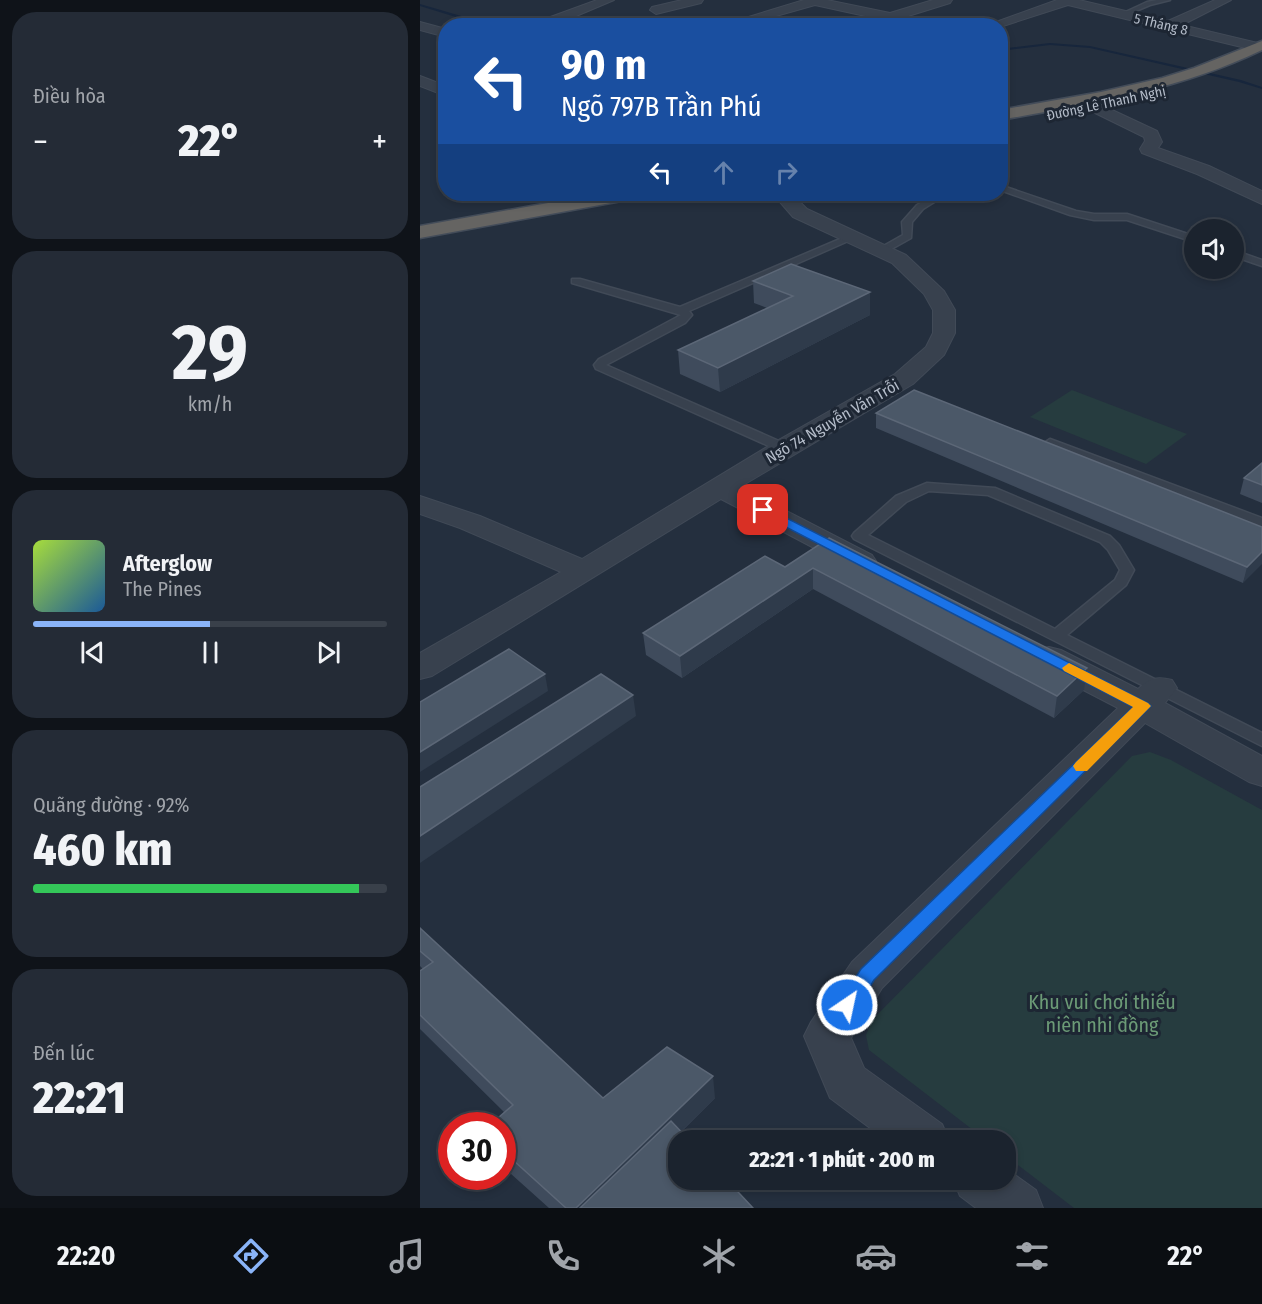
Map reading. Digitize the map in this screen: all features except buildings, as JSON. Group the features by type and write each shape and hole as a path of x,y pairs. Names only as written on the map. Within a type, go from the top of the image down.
{"highway":[{"path":"1211,73 1229,72 1261,50"},
{"name":"Đường Lê Thanh Nghị","path":"1008,123 1162,92 1261,50"},
{"name":"Đường Lê Thanh Nghị","path":"1008,113 1143,88 1193,74 1211,73"},
{"path":"420,222 532,201"},
{"path":"420,231 588,201"}],"street":[{"path":"561,18 608,0"},
{"path":"656,10 697,0"},
{"path":"752,18 815,0 894,18"},
{"path":"886,18 946,0"},
{"path":"1008,20 1065,0"},
{"name":"5 Tháng 8","path":"1065,0 1261,50"},
{"path":"1168,26 1225,0"},
{"path":"420,26 438,31"},
{"path":"420,80 438,88"},
{"path":"1095,107 1151,134 1154,142 1148,148 1162,156 1203,170 1262,198"},
{"name":"Ngõ 74 Nguyễn Văn Trỗi","path":"420,668 584,571 784,448 904,379 936,350 944,333 944,310 933,291 899,260 883,249 850,238 800,213 789,201"},
{"path":"721,488 1151,697 1262,773"},
{"path":"420,504 470,522 584,571"},
{"path":"911,1130 847,1083 827,1036 867,975 1151,697"},
{"path":"993,1190 1018,1208"}],"lane":[{"path":"1122,15 1149,3 1167,0"},
{"path":"1008,190 1083,214 1095,217 1113,215 1129,217 1184,236"},
{"path":"883,249 908,236 907,222 920,207 931,201"},
{"path":"681,310 850,238"},
{"path":"1244,257 1262,263"},
{"path":"576,281 681,310 687,315 681,321 603,361 600,365 602,369 784,448"},
{"path":"1050,443 1262,523"},
{"path":"1056,636 1121,582 1127,570 1106,539 990,491 927,487 901,499 859,536 1056,636 1151,697 1262,740"}],"green space":[{"path":"1072,390 1187,434 1146,464 1030,417"},
{"name":"Khu vui chơi thiếu niên nhi đồng","path":"1150,752 1171,760 1262,810 1262,1208 1074,1208 1016,1163 1016,1130 973,1130 869,1050 866,1035 873,1019 1132,756"}],"waterway":[{"path":"420,5 464,18"},
{"path":"1008,49 1050,44 1090,47 1262,88"}],"slow traffic":[{"path":"1069,668 1143,706 1081,766"}],"route":[{"path":"763,510 1143,706 867,975 847,1005"}]}
